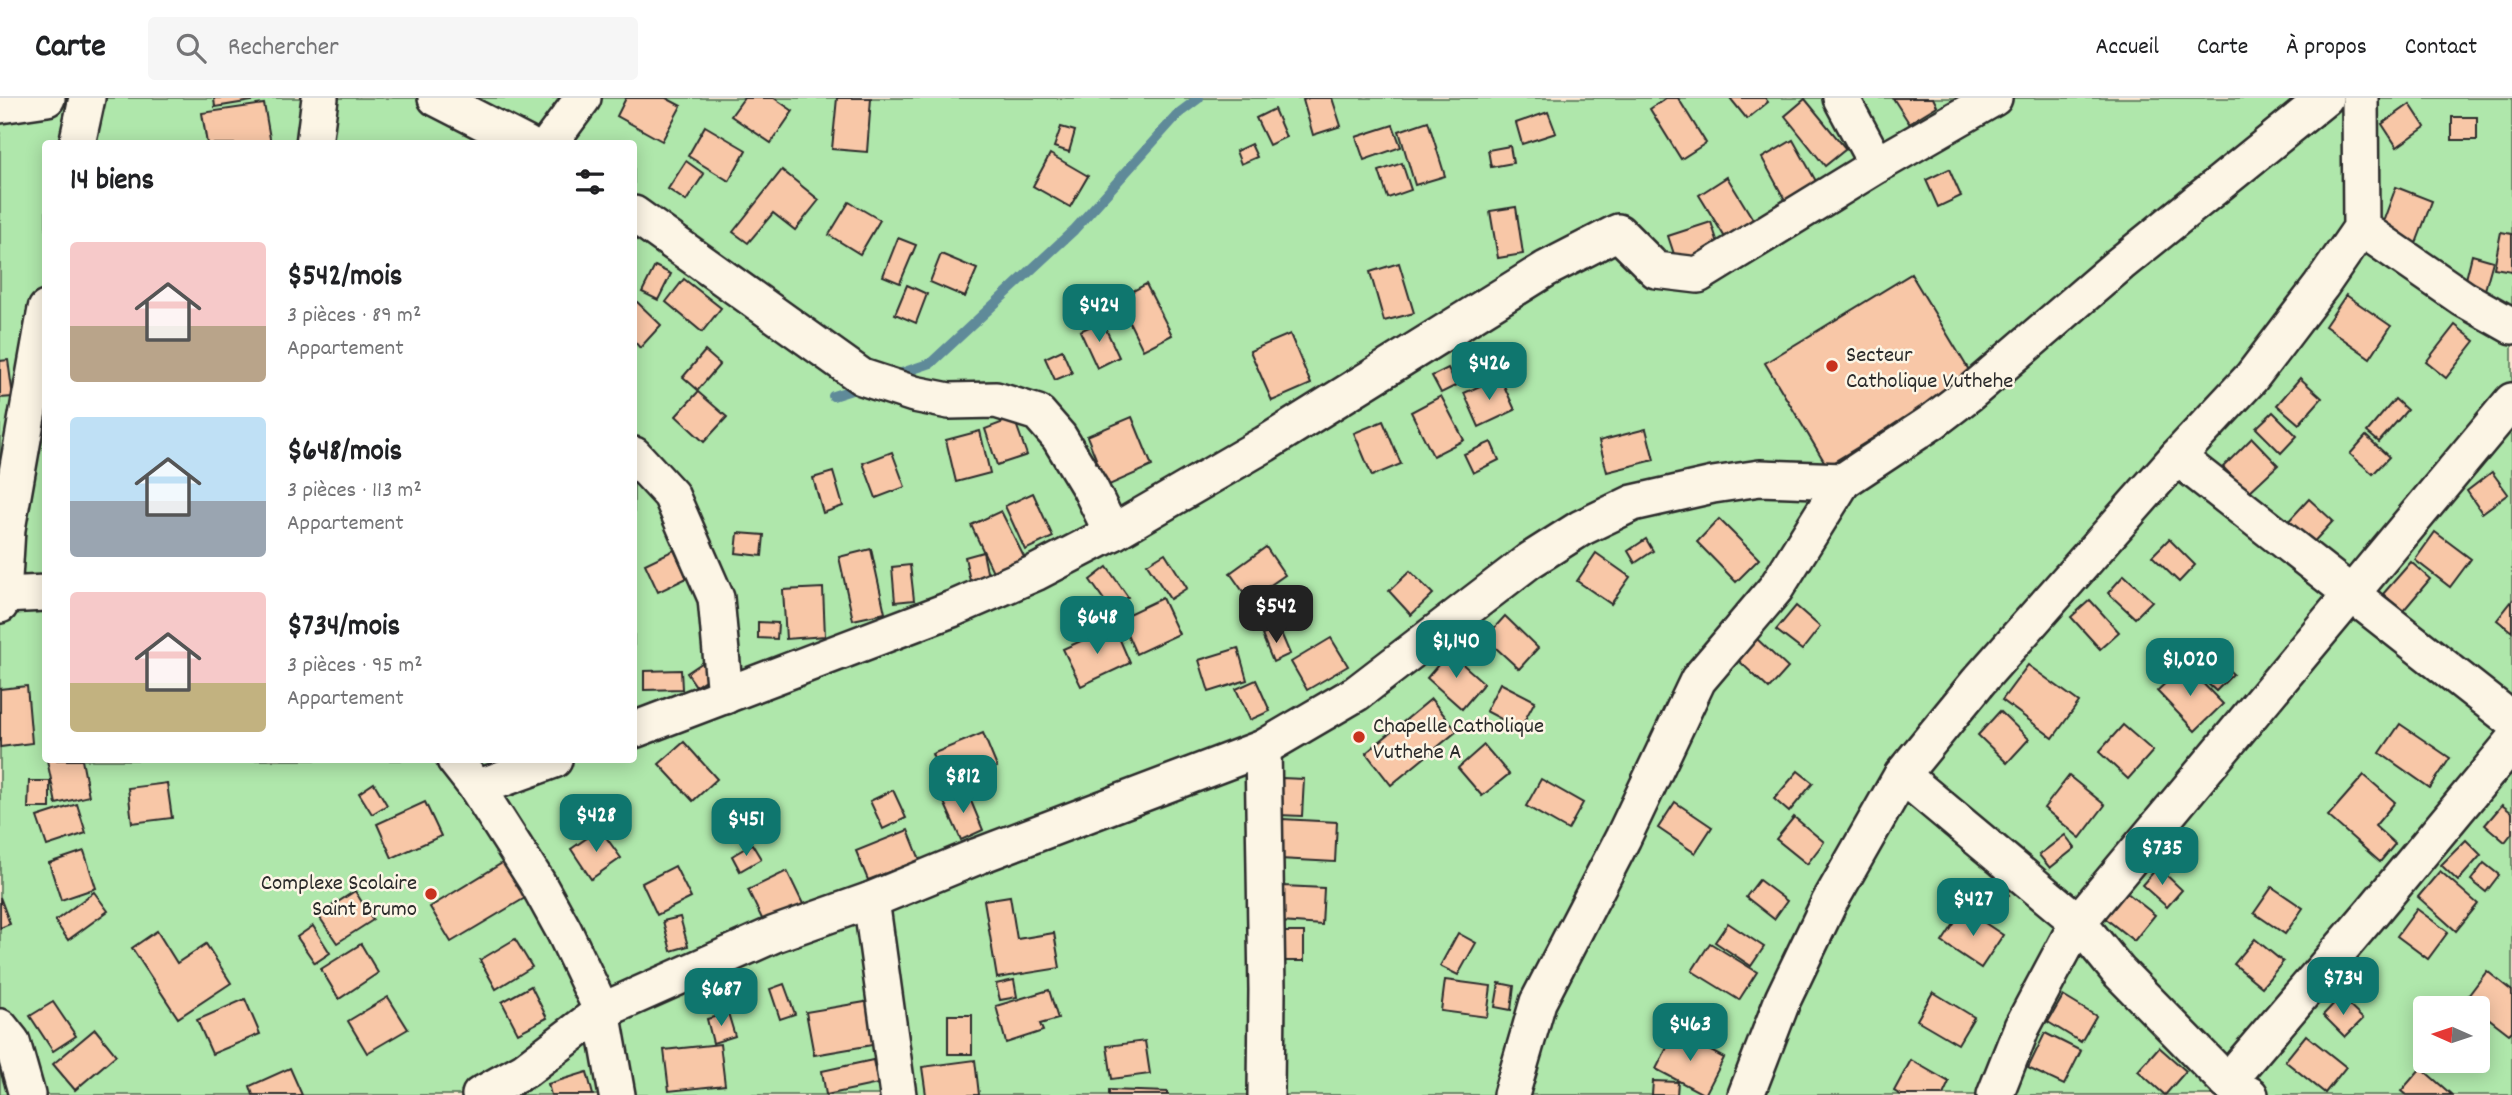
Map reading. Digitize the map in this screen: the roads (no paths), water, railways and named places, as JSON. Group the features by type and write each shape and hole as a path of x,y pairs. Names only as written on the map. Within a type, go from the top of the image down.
{"street":[{"path":"0,105 47,98"},
{"path":"78,140 86,98"},
{"path":"315,140 320,98"},
{"path":"436,98 518,140"},
{"path":"552,140 583,98"},
{"path":"1841,98 1877,165"},
{"path":"637,729 952,609 1035,573 1112,533 1265,444 1546,269 1618,232 1656,270 1698,275 1877,165 1994,98"},
{"path":"1511,1095 1538,1002 1623,838 1698,680 1776,588 1843,481 1932,422 1970,393 2120,264 2325,98"},
{"path":"1746,1095 1783,999 1829,903 1902,775 1978,682 2177,457 2251,378 2361,228 2360,98"},
{"path":"637,216 859,374 914,394 949,401 996,400 1038,413 1059,437 1084,477 1112,533"},
{"path":"2361,228 2464,299 2512,326"},
{"path":"42,330 4,529 2,600 42,594"},
{"path":"1994,1095 2022,1027 2078,922 2512,401"},
{"path":"2177,457 2512,720"},
{"path":"637,458 671,495 716,598 725,696"},
{"path":"480,1095 525,1070 602,1011 775,934 871,900 978,856 1263,748 1357,693 1529,561 1581,528 1633,503 1713,485 1760,478 1843,481"},
{"path":"1902,775 2078,922 2118,971 2239,1088 2372,912 2512,743"},
{"path":"1263,748 1266,1095"},
{"path":"457,763 477,788 537,882 564,931 602,1011 617,1095"},
{"path":"477,788 546,763"},
{"path":"871,900 898,1095"},
{"path":"0,1027 12,1042 27,1095"}],"waterway":[{"path":"890,377 931,363 1074,230 1179,113 1199,98"},
{"path":"833,396 861,387"}],"place":[{"name":"Secteur Catholique Vuthehe","path":"1832,366"},
{"name":"Chapelle Catholique Vuthehe A","path":"1359,737"},
{"name":"Complexe Scolaire Saint Brumo","path":"431,894"}]}
